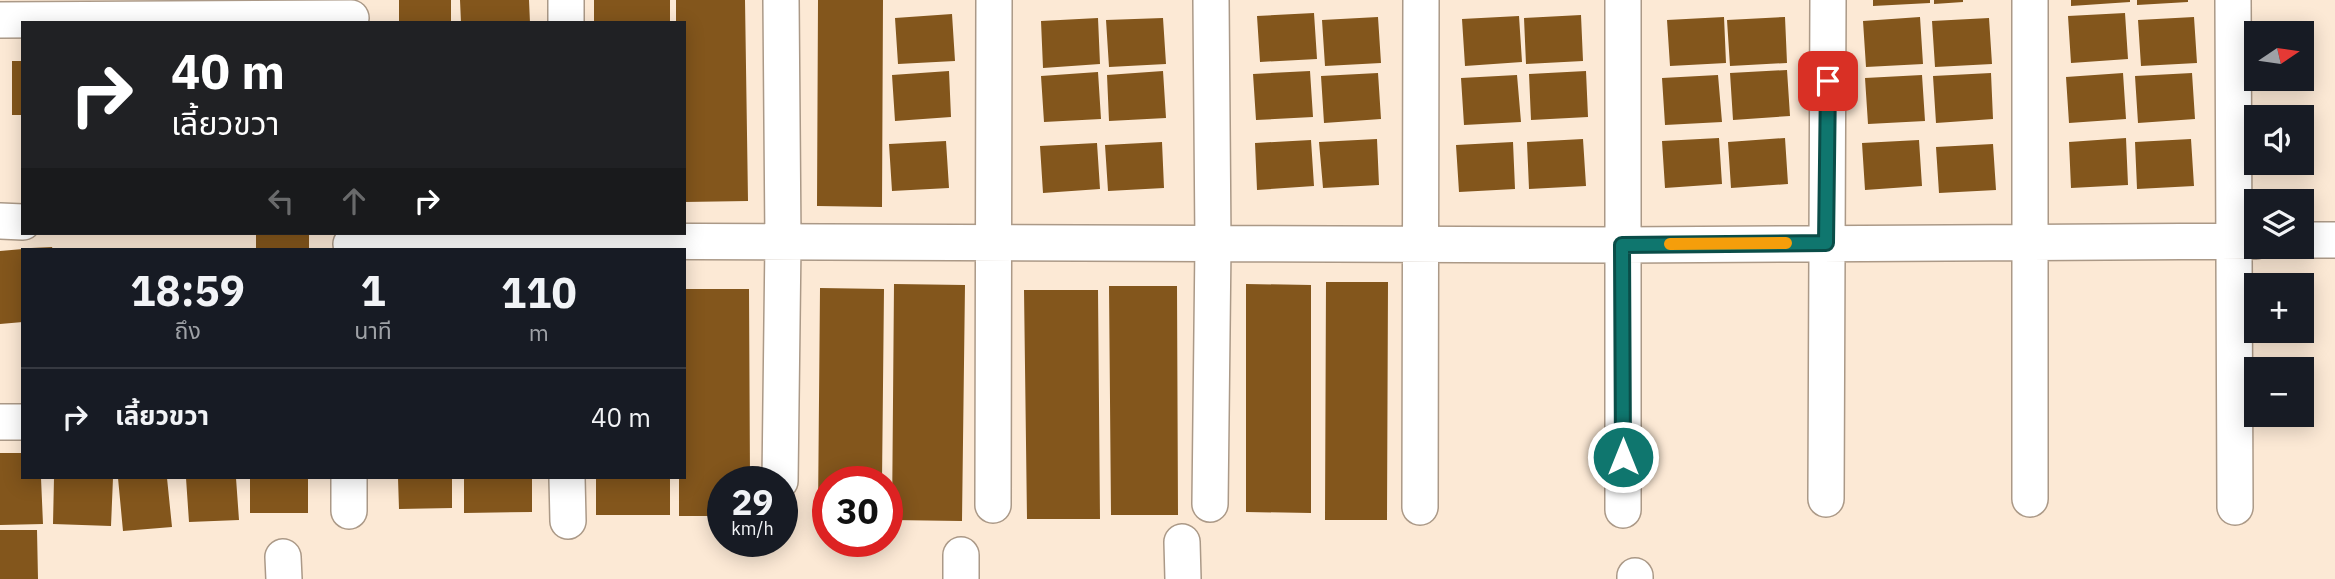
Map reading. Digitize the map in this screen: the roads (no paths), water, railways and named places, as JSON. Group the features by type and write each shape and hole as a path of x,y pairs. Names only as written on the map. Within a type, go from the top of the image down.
{"street":[{"path":"566,0 566,21"},
{"path":"780,0 783,242 780,466"},
{"path":"993,505 994,0"},
{"path":"1210,504 1213,244 1211,0"},
{"path":"1420,0 1420,507"},
{"path":"1623,0 1623,510"},
{"path":"1826,499 1828,0"},
{"path":"2030,0 2031,499"},
{"path":"2234,0 2244,241 2235,507"},
{"path":"0,20 351,13"},
{"path":"0,221 21,222"},
{"path":"2314,240 2335,240"},
{"path":"351,242 1622,245 2244,241"},
{"path":"0,422 21,422"},
{"path":"567,479 568,521"},
{"path":"1182,542 1183,579"}]}
